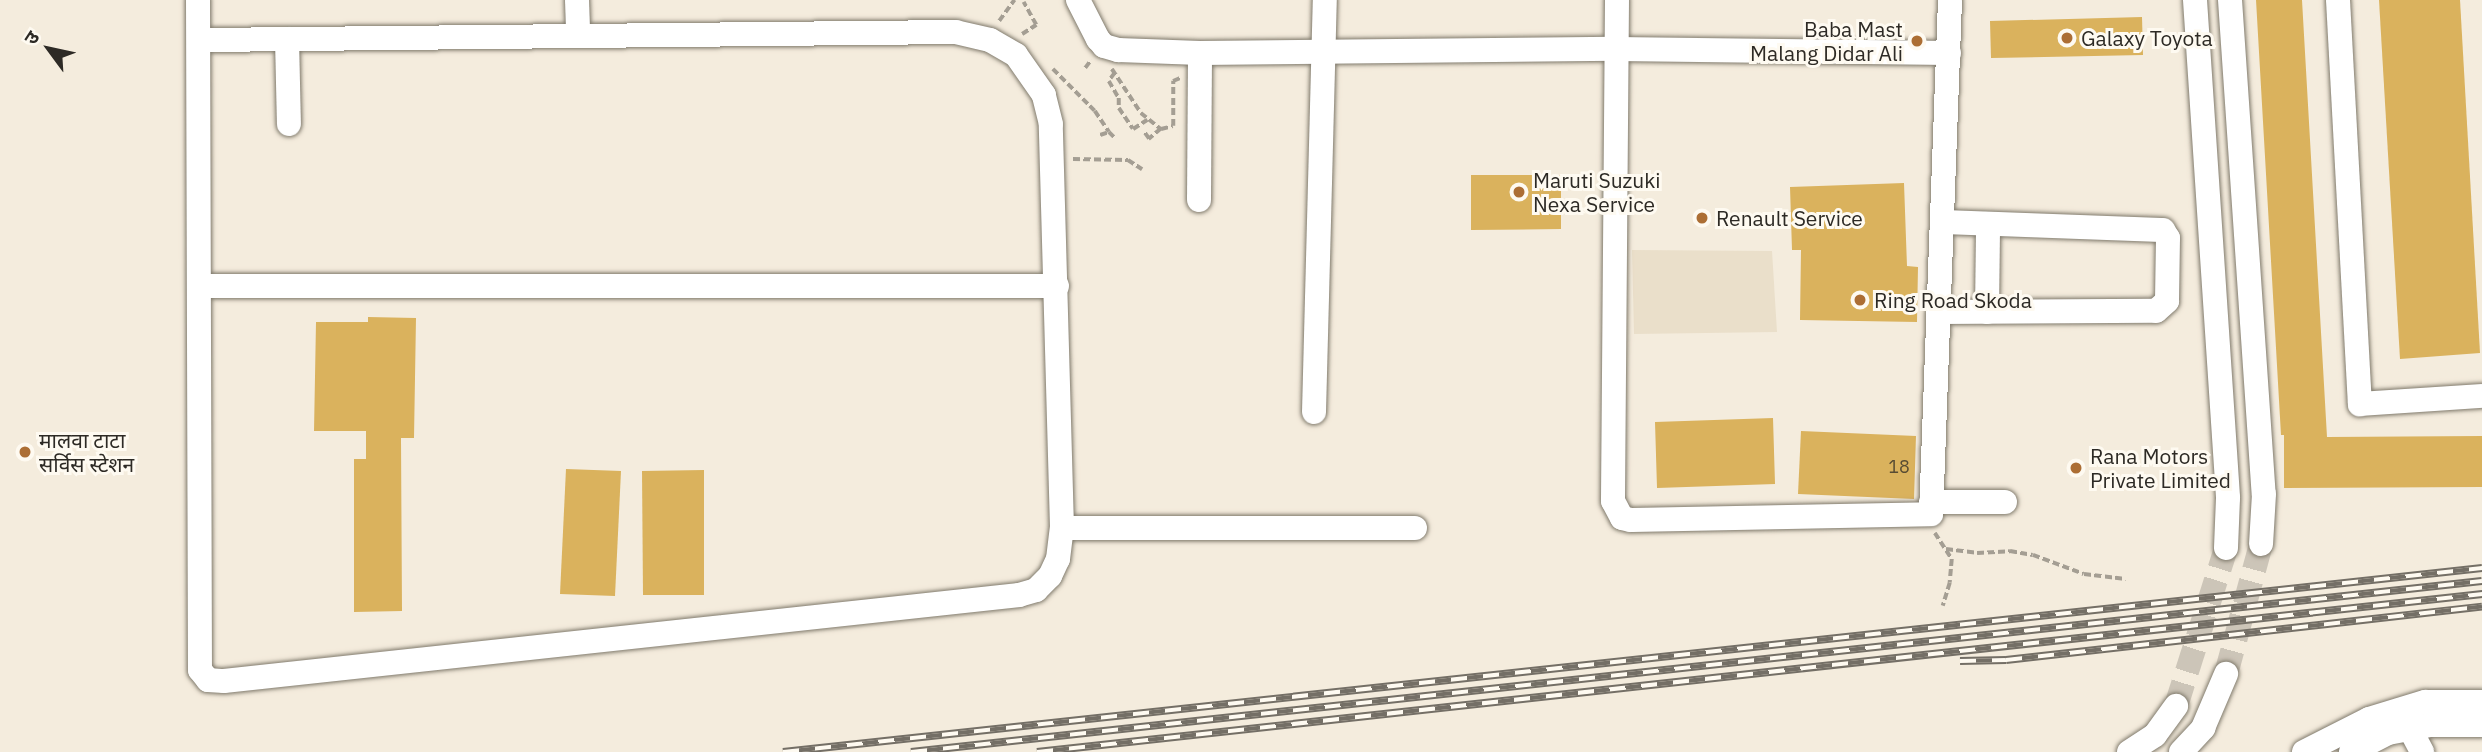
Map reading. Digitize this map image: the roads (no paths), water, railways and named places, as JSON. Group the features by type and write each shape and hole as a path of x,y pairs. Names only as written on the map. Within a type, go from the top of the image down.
{"street":[{"path":"198,0 201,286 200,670 208,680 225,681 1019,595 1036,590 1049,576 1058,559 1062,528 1051,124 1044,95 1034,76 1016,55 996,44 956,32 199,40"},
{"path":"578,0 578,34"},
{"path":"1078,0 1098,39 1116,62 1200,62 1325,51 1616,49 1949,53"},
{"path":"1314,412 1325,0"},
{"path":"1617,0 1613,487 1616,511 1632,520 1931,508 2006,502"},
{"path":"1931,508 1950,0"},
{"path":"2195,0 2228,498 2226,548"},
{"path":"2230,0 2264,494 2261,544"},
{"path":"2338,0 2360,404 2482,396"},
{"path":"287,39 289,124"},
{"path":"1199,200 1200,62"},
{"path":"1938,312 2161,309 2167,301 2168,238 2163,230 1942,222"},
{"path":"1987,224 1987,312"},
{"path":"201,286 1057,286"},
{"path":"1062,528 1415,528"},
{"path":"2181,752 2203,728 2226,674"},
{"path":"2351,752 2422,718 2482,702"},
{"path":"2129,752 2155,735 2176,706"},
{"path":"2422,718 2422,752"},
{"path":"2304,752 2370,719 2422,718 2482,725"}],"tunnel":[{"path":"2226,674 2261,544"},
{"path":"2176,706 2226,548"}],"railway":[{"path":"783,752 2482,568"},
{"path":"911,752 2482,581"},
{"path":"1037,752 2482,594"},
{"path":"1960,661 2006,660 2482,607"}],"place":[{"name":"Galaxy Toyota","path":"2067,38"},
{"name":"Baba Mast Malang Didar Ali","path":"1917,41"},
{"name":"Maruti Suzuki Nexa Service","path":"1519,192"},
{"name":"Renault Service","path":"1702,218"},
{"name":"Ring Road Skoda","path":"1860,300"},
{"name":"मालवा टाटा सर्विस स्टेशन","path":"25,452"},
{"name":"Rana Motors Private Limited","path":"2076,468"}]}
